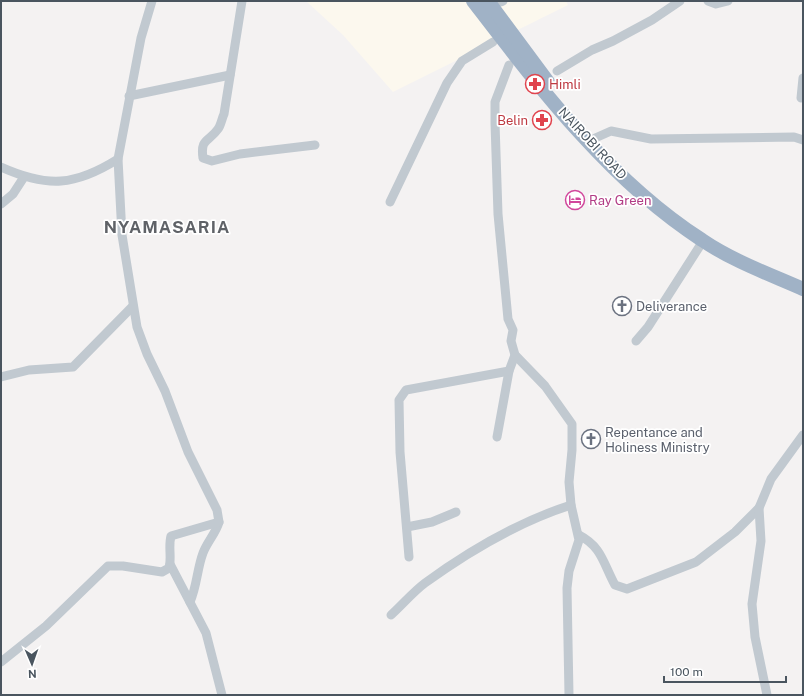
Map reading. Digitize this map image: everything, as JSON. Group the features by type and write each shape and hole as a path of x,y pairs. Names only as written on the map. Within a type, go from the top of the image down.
{"highway":[{"name":"NAIROBI ROAD","path":"473,1 527,71 612,167 657,206 703,241 762,271 803,288"},
{"name":"NAIROBI ROAD","path":"497,1 560,98 593,139 633,179 665,206 700,231 737,252 803,281"}],"street":[{"path":"152,1 141,38 118,159 122,235 137,327 147,354 165,390 188,452 217,510 219,522 217,529 202,554 197,586 190,602"},
{"path":"242,1 224,114 218,129 204,141 201,148 203,158 212,161 240,154 316,145"},
{"path":"557,71 592,50 613,41 652,20 680,1"},
{"path":"708,1 716,4 728,1"},
{"path":"390,202 424,134 439,99 454,72 462,61 493,42"},
{"path":"509,65 495,102 495,123 498,214 508,319 513,330 511,341 515,354 545,386 572,424 572,450 569,482 571,505 579,535 578,545 569,571 567,588 569,695"},
{"path":"129,96 230,75"},
{"path":"801,98 803,78"},
{"path":"593,139 611,131 651,139 794,136 803,140"},
{"path":"1,167 24,177 48,182 68,180 97,173 118,159"},
{"path":"1,204 13,194 24,177"},
{"path":"636,342 656,315 703,241"},
{"path":"1,377 29,370 73,367 134,306"},
{"path":"497,437 509,371 515,354"},
{"path":"409,557 400,452 399,400 402,394 406,390 509,371"},
{"path":"579,535 591,541 596,547 615,585 627,589 696,562 735,532 759,508 771,479 803,435"},
{"path":"391,615 424,584 505,532 544,514 571,505"},
{"path":"759,508 761,541 752,604 755,637 767,695"},
{"path":"407,527 432,522 456,512"},
{"path":"219,522 171,536 169,549 170,564 206,633 222,695"},
{"path":"1,662 46,626 108,566 122,566 162,572 169,568 170,564"}],"shaded area":[{"path":"306,1 566,1 568,5 393,92 343,35"}],"place":[{"name":"Himli","path":"535,84"},
{"name":"Belin","path":"542,120"},
{"name":"Ray Green","path":"575,200"},
{"name":"Deliverance","path":"622,306"},
{"name":"Repentance and Holiness Ministry","path":"591,439"}],"district":[{"name":"NYAMASARIA","path":"167,227"}]}
